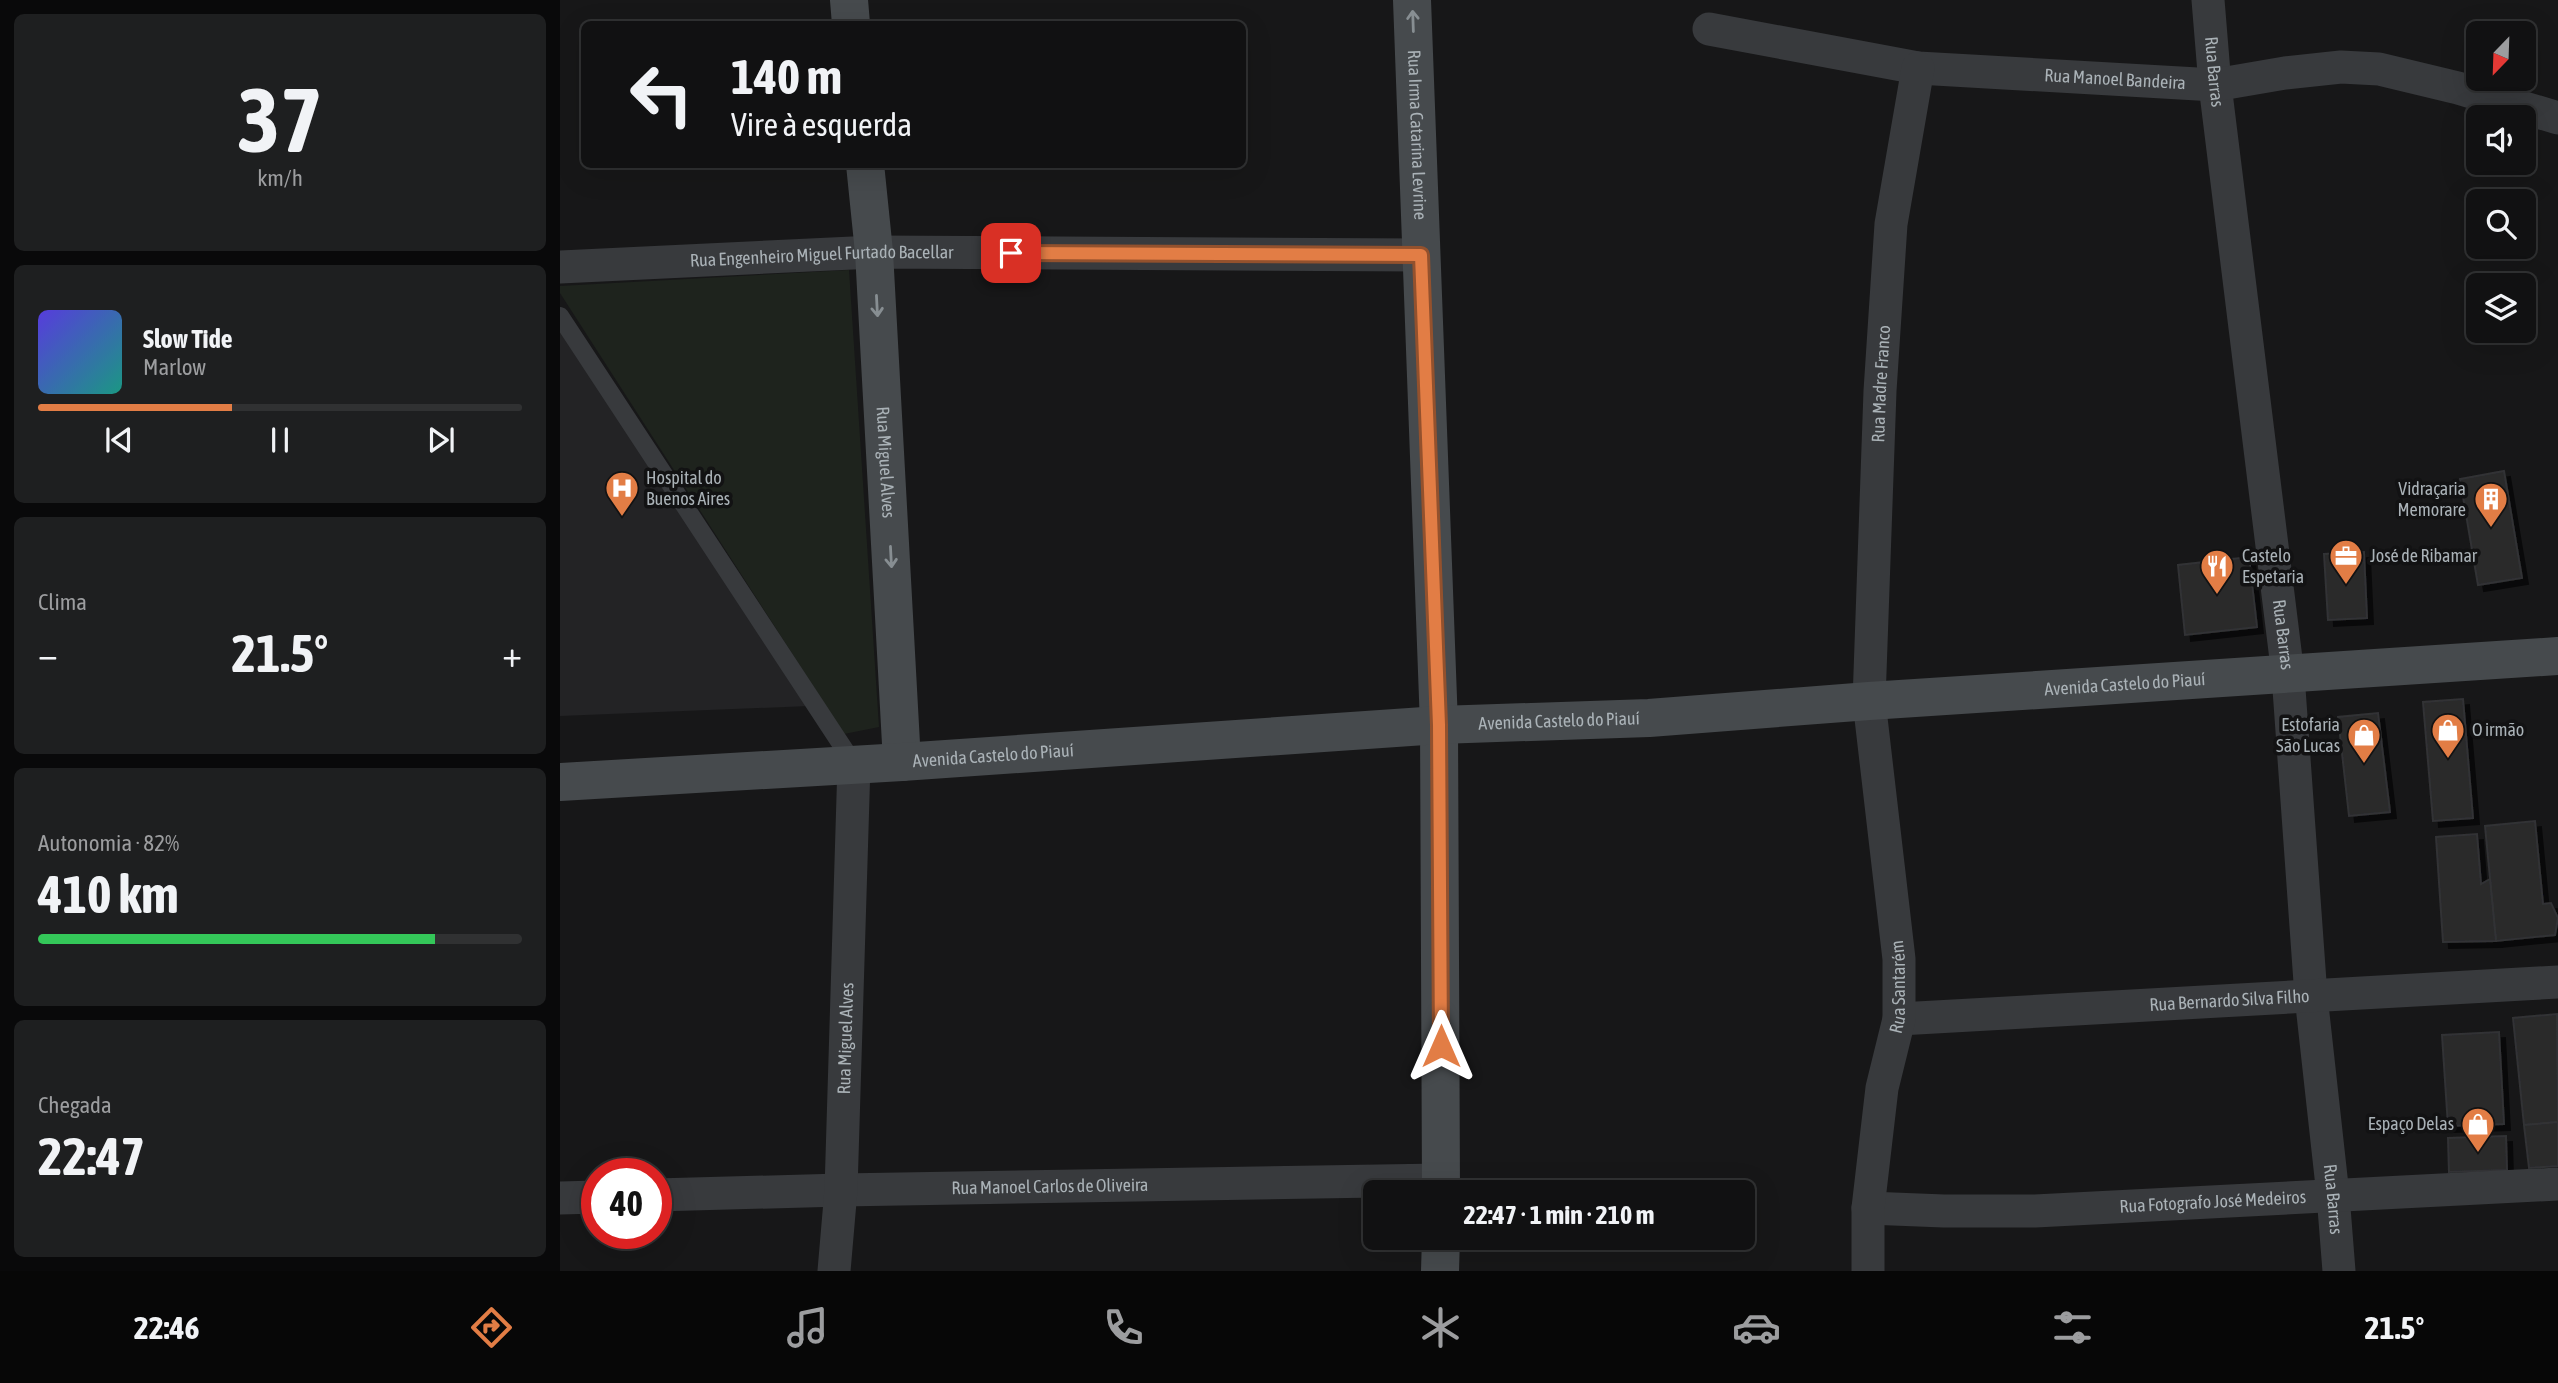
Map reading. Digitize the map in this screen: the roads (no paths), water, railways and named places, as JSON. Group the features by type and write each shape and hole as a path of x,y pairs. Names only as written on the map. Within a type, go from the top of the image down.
{"main road":[{"path":"849,0 852,21"},
{"name":"Rua Irma Catarina Levrine","path":"1412,0 1439,725 1441,1180"},
{"name":"Rua Miguel Alves","path":"865,168 874,252 902,762"},
{"name":"Avenida Castelo do Piauí","path":"560,782 902,762 1439,725 1649,718 2558,656"},
{"path":"1440,1271 1441,1250"}],"street":[{"name":"Rua Barras","path":"2208,0 2215,85 2288,675 2311,996 2339,1271"},
{"name":"Rua Manoel Bandeira","path":"1709,29 1918,68 2215,85 2341,67 2379,69 2458,88 2558,118"},
{"name":"Rua Madre Franco","path":"1869,701 1880,391 1891,224 1918,68"},
{"name":"Rua Engenheiro Miguel Furtado Bacellar","path":"560,267 874,252 1421,255"},
{"name":"Rua Santarém","path":"1868,1271 1868,1208 1882,1088 1899,1019 1899,959 1869,701"},
{"name":"Rua Miguel Alves","path":"834,1271 841,1190 854,764"},
{"name":"Rua Bernardo Silva Filho","path":"1899,1019 2558,982"},
{"name":"Rua Fotografo José Medeiros","path":"1868,1208 2035,1212 2558,1184"},
{"name":"Rua Manoel Carlos de Oliveira","path":"672,1195 841,1190 1363,1187"},
{"path":"560,1198 581,1197"}],"lane":[{"path":"560,316 854,764"}],"place":[{"name":"Hospital do Buenos Aires","path":"622,518"},
{"name":"Vidraçaria Memorare","path":"2491,529"},
{"name":"José de Ribamar","path":"2346,586"},
{"name":"Castelo Espetaria","path":"2217,596"},
{"name":"O irmão","path":"2448,760"},
{"name":"Estofaria São Lucas","path":"2364,765"},
{"name":"Espaço Delas","path":"2478,1154"}]}
